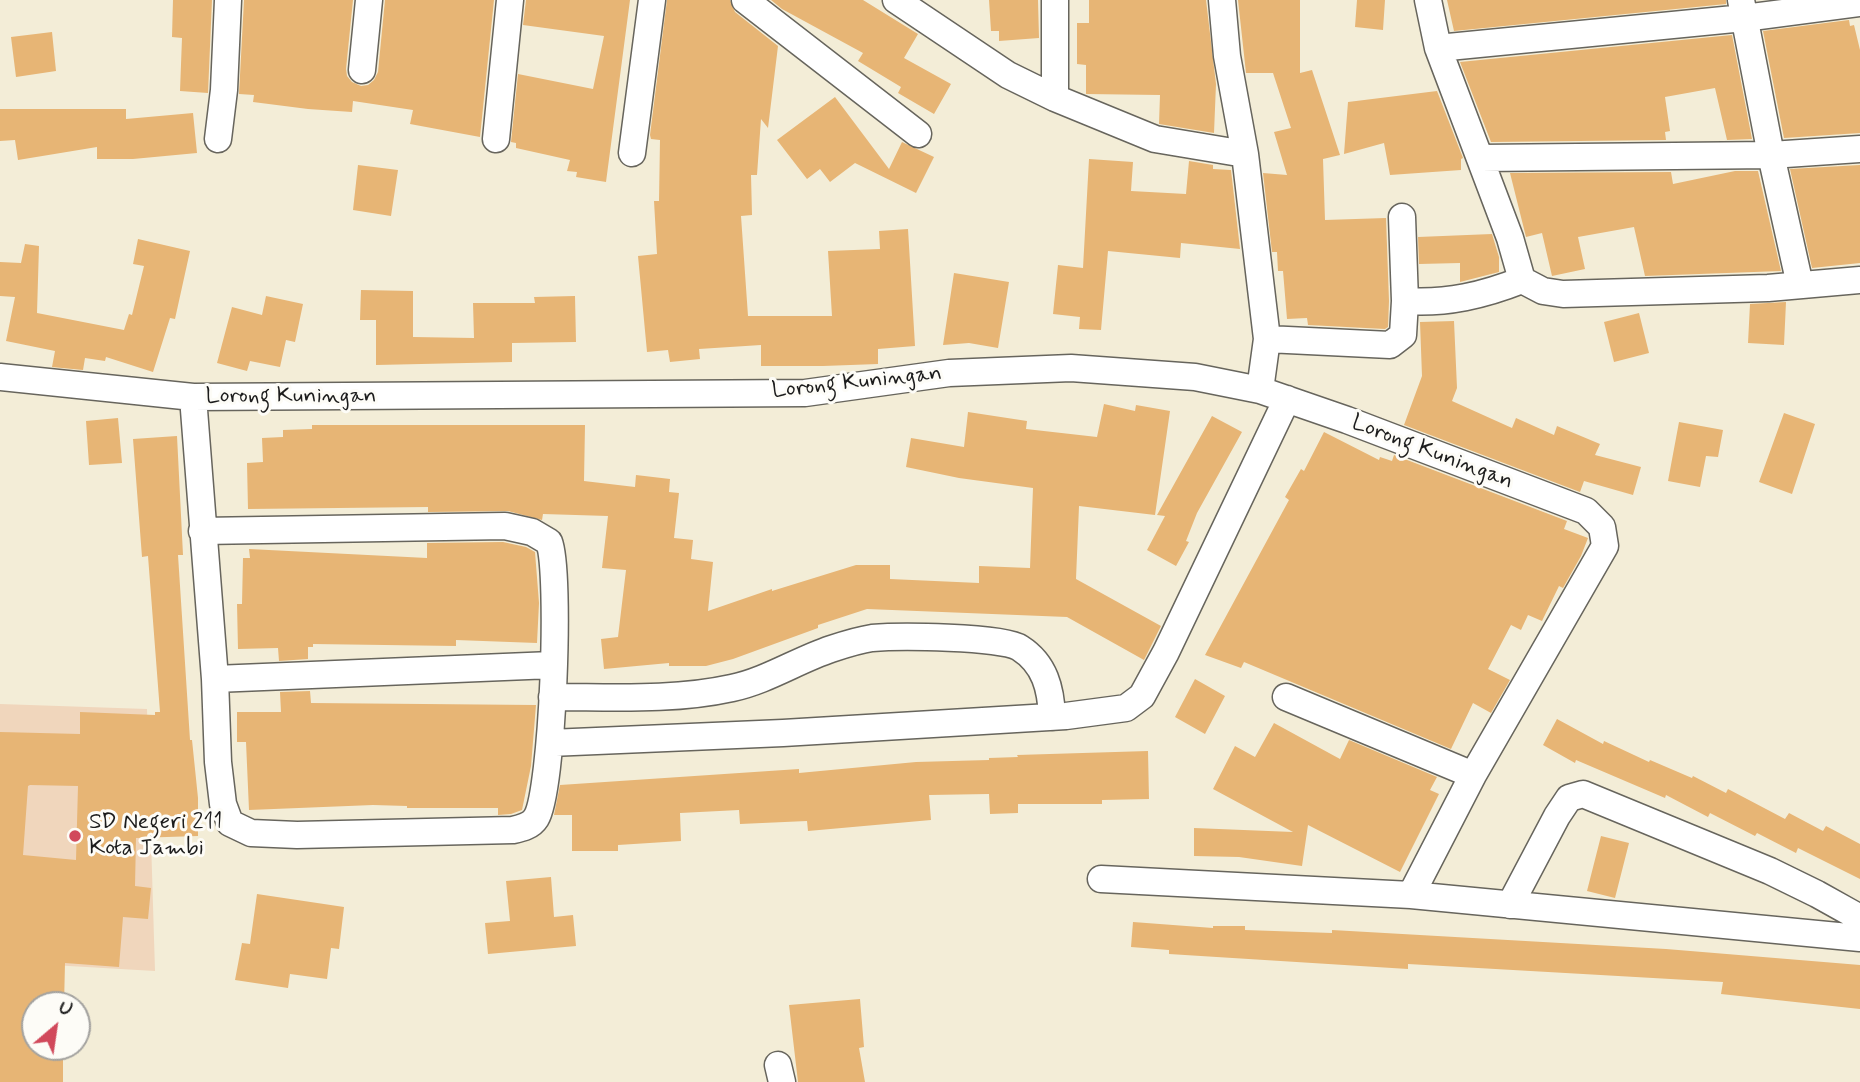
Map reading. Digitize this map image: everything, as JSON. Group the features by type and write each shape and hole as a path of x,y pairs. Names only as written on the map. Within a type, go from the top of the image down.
{"street":[{"path":"218,139 224,90 228,0"},
{"path":"362,71 369,0"},
{"path":"496,139 510,0"},
{"path":"632,153 652,0"},
{"path":"746,0 918,134"},
{"path":"1055,0 1055,98"},
{"path":"1222,0 1227,56 1245,154 1267,339 1260,390"},
{"path":"1428,0 1438,48 1510,238 1522,280"},
{"path":"1438,48 1742,9 1860,2"},
{"path":"906,4 1008,75 1055,98 1155,139 1245,154"},
{"path":"1742,9 1800,285"},
{"path":"1481,158 1771,155 1860,149"},
{"path":"1267,339 1390,345 1403,335 1405,301 1402,217"},
{"path":"1405,301 1428,303 1471,297 1522,280 1543,291 1563,294 1768,288 1860,280"},
{"name":"Lorong Kuningan","path":"0,377 193,397 805,393 949,373 1071,368 1195,377 1260,390 1586,511 1602,527 1605,546 1473,775"},
{"path":"193,397 202,531 215,679 218,762 223,804 230,823 251,833 297,835 513,830 528,826 536,818 543,799 550,743 554,571 549,542 532,532 505,526 202,531"},
{"path":"550,743 730,736 1052,717 1126,708 1142,696 1166,652 1287,399"},
{"path":"552,698 687,696 735,688 831,649 870,638 941,638 992,641 1018,646 1033,659 1045,675 1051,694 1052,717"},
{"path":"215,679 552,664"},
{"path":"1286,697 1473,775 1411,895"},
{"path":"1510,905 1557,816 1569,798 1583,794 1770,871 1860,918"},
{"path":"1101,879 1411,895 1860,938"}],"shaded area":[{"name":"SD Negeri 211 Kota Jambi","path":"0,704 147,709 155,971 0,962"}],"building":[{"path":"173,0 212,0 208,93 180,91 182,38 172,37"},
{"path":"244,0 353,0 346,69 352,82 361,86 368,85 378,72 385,0 494,0 480,137 410,124 413,110 353,101 352,112 308,109 253,102 254,95 239,94"},
{"path":"526,0 630,0 606,182 576,177 577,172 567,171 570,160 516,148 516,143 511,142 518,74 593,89 604,36 523,25"},
{"path":"667,0 730,0 735,12 778,46 768,128 761,119 757,175 751,175 752,215 741,216 748,316 832,316 828,251 880,249 879,231 908,229 915,346 878,349 878,364 823,366 761,366 761,345 699,349 700,359 670,362 668,350 647,352 638,256 657,254 654,201 659,201 660,140 651,139 650,135"},
{"path":"771,0 863,0 918,34 904,58 951,84 934,114 898,93 901,87 858,61 863,53 782,9"},
{"path":"989,0 1038,0 1039,38 999,41 999,31 991,31"},
{"path":"1089,0 1206,0 1216,84 1214,133 1159,124 1160,95 1086,94 1086,65 1077,64 1077,23 1089,23"},
{"path":"1238,0 1300,0 1300,73 1312,70 1340,155 1323,159 1325,220 1386,218 1389,301 1388,327 1385,329 1308,325 1307,318 1287,319 1283,271 1278,271 1277,252 1272,252 1263,173 1287,175 1274,132 1291,128 1273,73 1246,73"},
{"path":"1357,0 1385,0 1383,30 1355,27"},
{"path":"1447,0 1726,0 1726,4 1454,31"},
{"path":"1849,20 1850,26 1854,25 1860,50 1860,133 1784,138 1763,31"},
{"path":"52,32 56,71 16,77 11,37"},
{"path":"1732,35 1752,139 1727,140 1715,88 1665,97 1670,131 1665,132 1666,140 1491,142 1460,62"},
{"path":"1437,91 1463,158 1461,170 1390,175 1384,143 1344,154 1348,102"},
{"path":"835,97 889,169 902,142 934,157 916,193 855,163 830,182 820,169 807,179 777,140"},
{"path":"0,109 126,109 126,119 193,113 197,153 133,159 97,159 97,147 18,160 15,140 0,141"},
{"path":"1089,159 1133,162 1131,191 1186,194 1189,161 1213,165 1213,169 1231,170 1240,249 1181,243 1180,258 1108,251 1101,330 1079,329 1080,317 1053,314 1058,265 1083,268"},
{"path":"358,165 398,170 391,216 353,210"},
{"path":"1860,165 1860,263 1812,268 1790,169"},
{"path":"1735,171 1758,171 1781,271 1645,276 1634,227 1578,237 1585,269 1552,276 1542,233 1526,237 1510,173 1671,172 1673,184"},
{"path":"1492,234 1499,257 1499,272 1460,282 1460,263 1419,264 1418,237"},
{"path":"138,239 190,251 175,319 170,318 153,372 106,357 105,361 85,358 83,370 52,367 55,351 6,341 15,297 0,296 0,262 21,263 25,244 39,246 37,313 124,330 129,314 132,315 144,266 133,264"},
{"path":"954,273 1009,282 998,348 969,343 943,345"},
{"path":"361,290 413,291 413,337 474,338 473,303 535,303 534,297 575,296 576,342 512,343 512,362 376,365 376,320 360,320"},
{"path":"266,296 303,304 295,342 286,340 280,367 250,361 247,371 217,363 232,307 262,315"},
{"path":"1786,302 1784,345 1748,343 1750,304"},
{"path":"1639,313 1649,353 1614,362 1604,322"},
{"path":"1454,321 1457,388 1452,401 1512,428 1516,418 1554,435 1557,426 1600,444 1595,455 1641,467 1633,495 1584,481 1580,492 1404,425 1422,376 1420,322"},
{"path":"1104,404 1135,411 1136,405 1170,411 1155,515 1079,506 1076,579 1161,626 1144,660 1067,617 867,609 818,625 818,628 733,659 706,666 669,666 669,663 604,669 601,639 618,637 626,570 602,568 608,516 543,514 542,520 508,511 428,512 428,507 248,509 247,463 263,462 262,438 283,437 283,430 312,429 312,425 585,425 584,481 635,487 636,475 670,479 669,492 679,493 674,538 693,540 691,559 713,562 708,611 856,565 890,565 890,579 979,583 979,566 1030,568 1033,488 959,478 906,467 911,438 964,447 968,412 1027,421 1026,429 1097,437"},
{"path":"1784,413 1815,424 1792,494 1759,482"},
{"path":"1212,416 1242,432 1197,513 1186,541 1189,542 1176,566 1147,550 1165,516 1157,515"},
{"path":"118,418 122,463 89,465 86,421"},
{"path":"1679,422 1723,430 1718,457 1706,456 1700,487 1668,481"},
{"path":"1324,432 1379,460 1380,457 1392,461 1394,455 1567,521 1564,529 1588,538 1581,556 1563,588 1559,586 1542,621 1528,615 1521,630 1511,625 1488,669 1510,680 1491,713 1473,703 1451,749 1244,662 1241,668 1205,655 1289,500 1285,497 1301,469 1304,471"},
{"name":"SD Negeri 211 Kota Jambi","path":"177,436 183,555 178,555 190,740 198,798 198,836 136,838 135,886 151,888 148,919 123,917 119,967 65,963 64,991 21,991 21,1061 63,1061 63,1082 0,1082 0,732 80,734 80,712 155,715 155,712 160,712 148,556 142,557 133,439","holes":["28,786 78,786 76,860 23,855"]},
{"path":"503,542 535,552 539,603 537,643 456,640 456,646 313,644 313,647 308,647 308,659 279,661 278,648 238,649 237,604 242,604 243,558 250,558 249,549 427,558 427,543"},
{"path":"1195,679 1225,696 1205,734 1175,717"},
{"path":"310,691 311,703 536,705 531,766 522,810 498,815 498,808 407,808 373,805 249,810 246,742 237,742 237,712 281,712 280,692"},
{"path":"1557,719 1603,744 1604,741 1649,762 1650,760 1692,778 1693,776 1726,793 1728,789 1785,819 1789,813 1823,831 1826,826 1860,844 1860,879 1798,848 1796,853 1710,813 1708,817 1666,795 1665,798 1576,760 1575,763 1543,745"},
{"path":"1274,723 1340,759 1349,740 1437,777 1430,790 1439,794 1400,872 1308,825 1302,866 1239,857 1194,856 1194,828 1293,832 1213,789 1235,746 1255,757"},
{"path":"1148,751 1149,799 1102,800 1102,804 1018,804 1018,813 990,814 989,794 929,795 931,820 808,831 807,821 740,824 739,810 680,813 681,841 618,845 618,851 572,851 572,815 554,815 560,785 799,769 799,773 916,762 989,760 1018,757 1017,755"},
{"path":"1601,836 1629,843 1615,898 1587,891"},
{"path":"551,877 554,917 573,915 576,946 488,954 485,923 510,921 506,881"},
{"path":"257,894 344,907 339,949 331,948 327,979 290,974 288,988 235,980 242,943 250,944"},
{"path":"1133,922 1213,928 1245,926 1245,930 1332,933 1332,930 1666,949 1860,965 1860,1009 1721,994 1723,982 1408,964 1408,969 1169,954 1169,950 1131,947"},
{"path":"860,999 864,1047 859,1048 865,1082 798,1082 789,1005"}],"place":[{"name":"SD Negeri 211 Kota Jambi","path":"75,836"}]}
